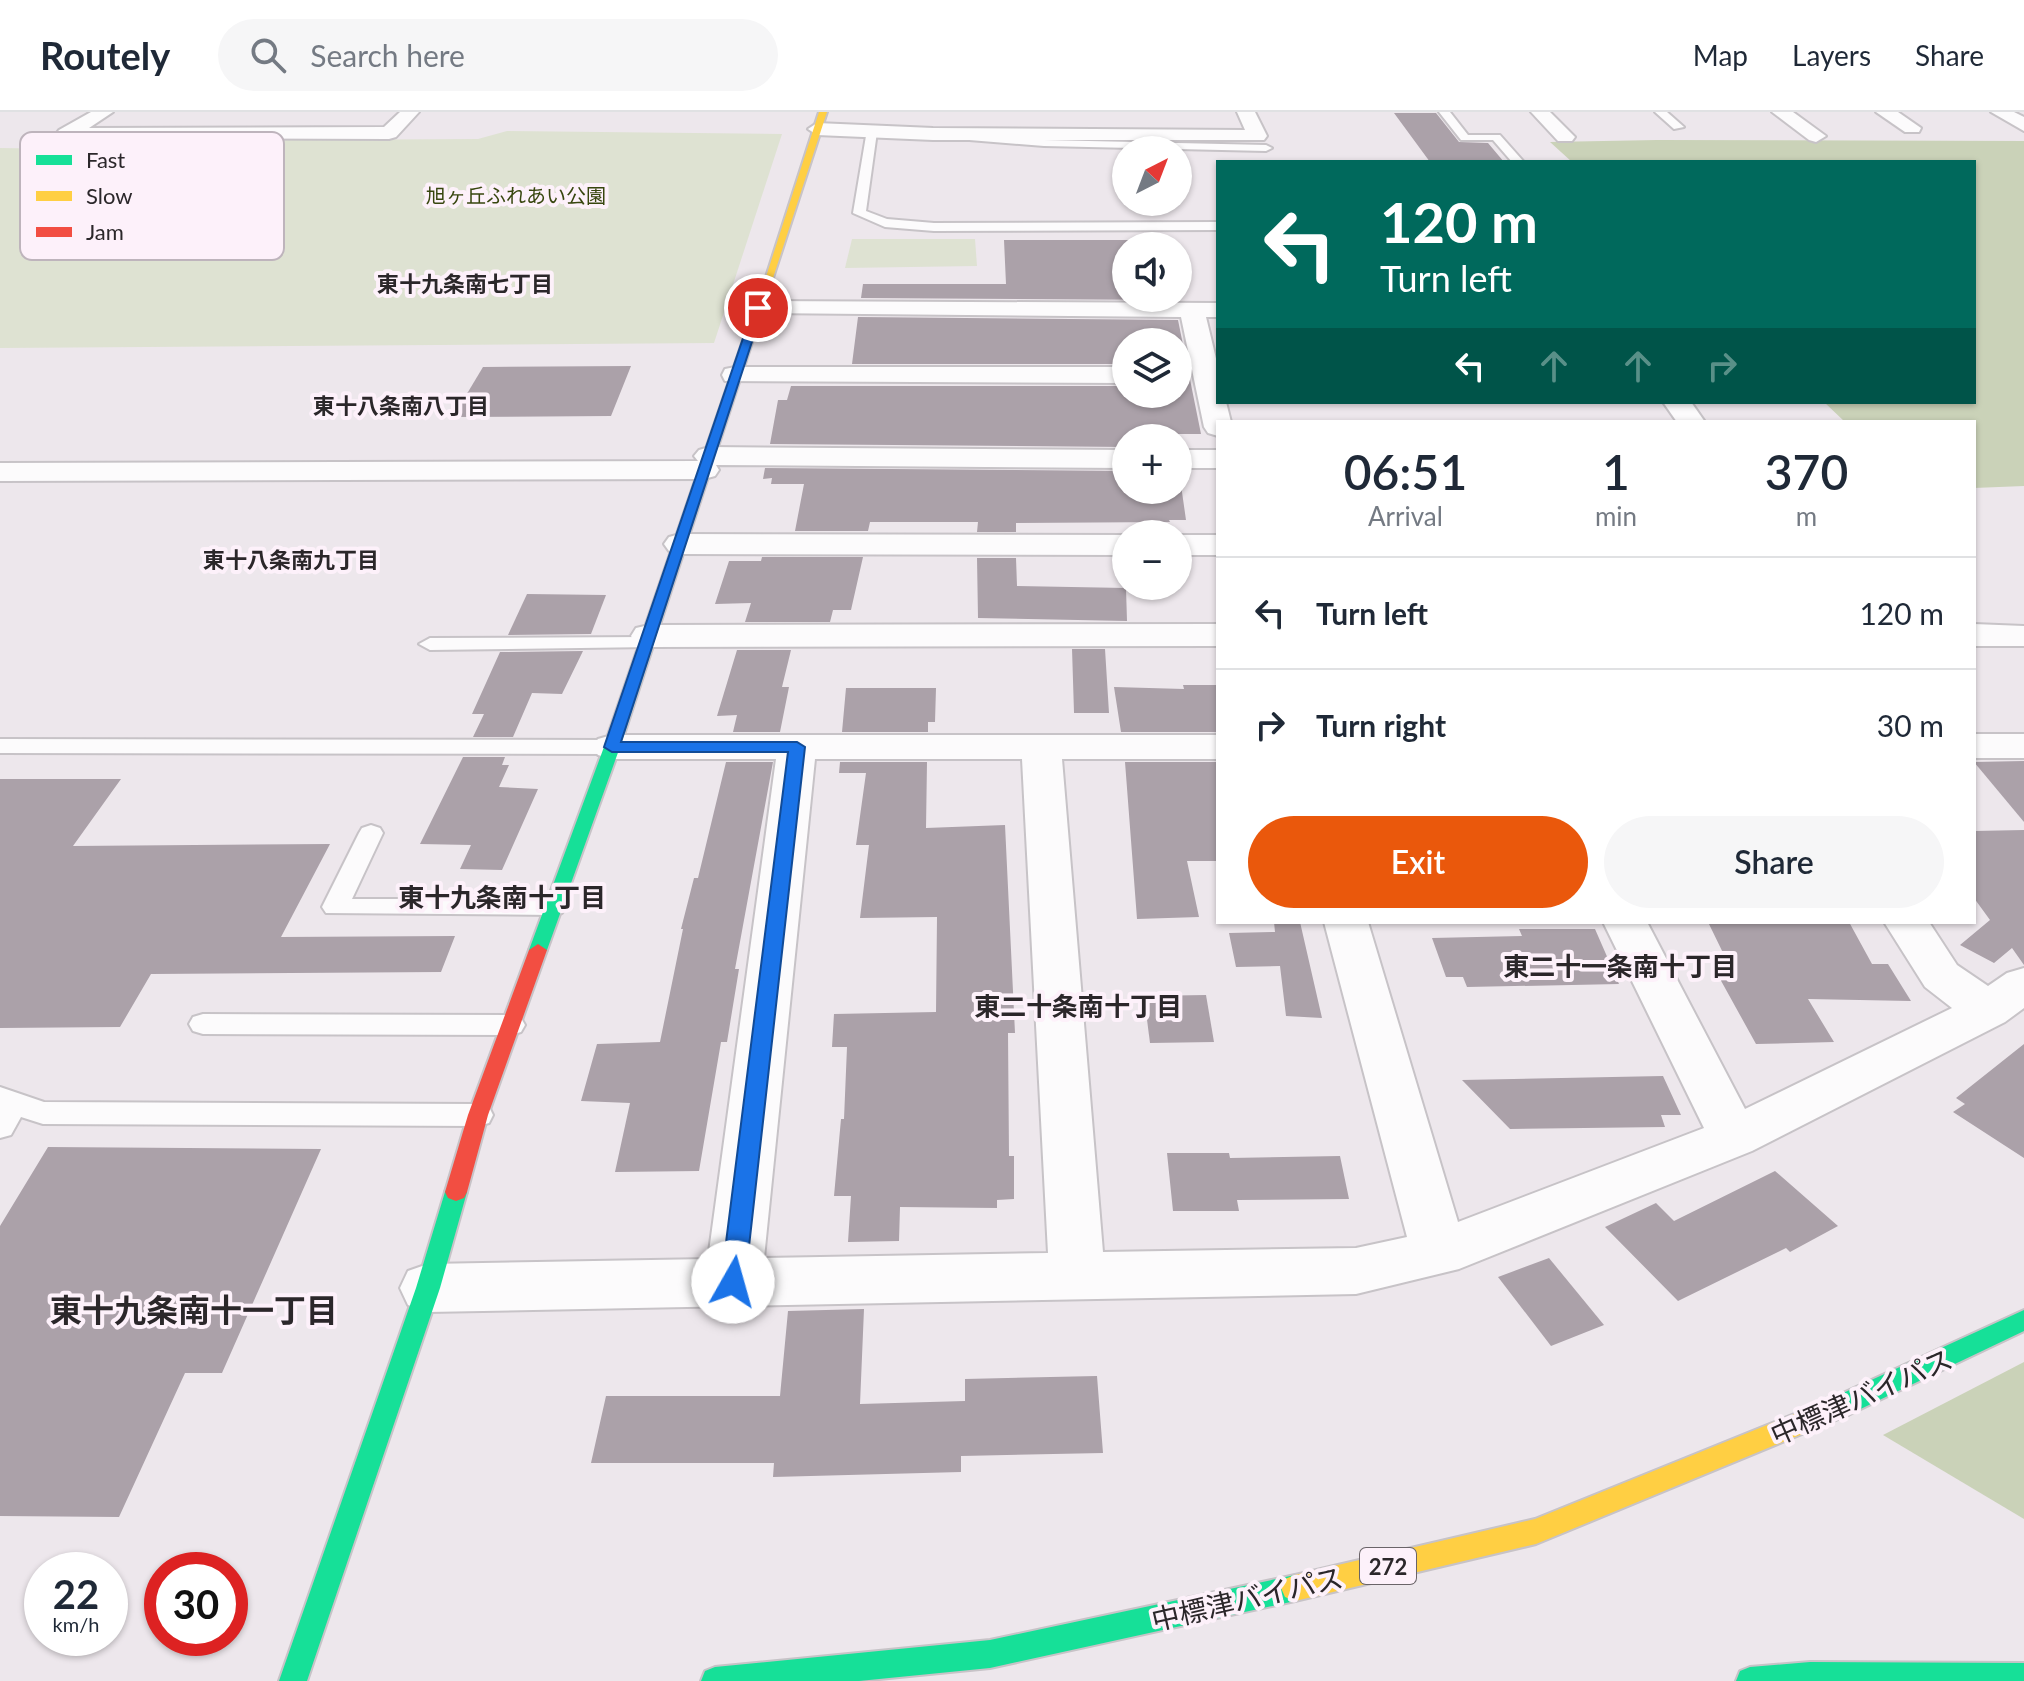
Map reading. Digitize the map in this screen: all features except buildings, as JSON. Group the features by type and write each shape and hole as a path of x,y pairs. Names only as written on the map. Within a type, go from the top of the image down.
{"main road":[{"path":"293,1681 428,1288 478,1115 612,747 820,120"},
{"name":"中標津バイパス","path":"715,1681 990,1654 1257,1597 1536,1531 1800,1425 2024,1320"},
{"path":"1750,1681 1810,1676 2024,1677"}],"street":[{"path":"69,132 104,112"},
{"path":"284,133 389,133 410,112"},
{"path":"986,112 987,134"},
{"path":"1079,112 1084,135"},
{"path":"820,120 871,132 1084,135 1261,142 1246,112"},
{"path":"1540,112 1565,137"},
{"path":"1781,112 1816,136"},
{"path":"1885,112 1912,128"},
{"path":"2000,112 2024,125"},
{"path":"758,308 1205,310 1217,420"},
{"path":"735,375 1112,375"},
{"path":"0,472 1112,459"},
{"path":"1192,459 1216,459"},
{"path":"680,544 1112,545"},
{"path":"1192,545 1216,545"},
{"path":"647,640 1216,635"},
{"path":"1976,635 2021,636"},
{"path":"1976,746 2024,746"},
{"path":"612,747 1216,747"},
{"path":"733,1282 797,747"},
{"path":"1041,747 1077,1276"},
{"path":"1347,924 1439,1253"},
{"path":"1626,924 1734,1137"},
{"path":"1907,924 1941,976 2006,997"},
{"path":"428,1288 1356,1271 1439,1253 1734,1137 2006,997"}],"lane":[{"path":"1444,112 1465,138 1496,137 1516,160"},
{"path":"1660,112 1678,127"},
{"path":"871,132 859,213 885,223 934,227 1216,226"},
{"path":"933,134 1044,143 1261,142 1275,160"},
{"path":"1181,225 1216,215"},
{"path":"430,644 647,640"},
{"path":"0,746 612,747"},
{"path":"371,833 335,907 553,907"},
{"path":"203,1024 511,1025"},
{"path":"5,1109 43,1113 478,1115"}],"green space":[{"name":"旭ヶ丘ふれあい公園","path":"507,131 782,134 714,343 0,348 0,148 20,148 20,260 284,260 284,140 478,139"},
{"path":"2024,141 2024,486 1976,488 1976,420 1843,420 1826,404 1976,404 1976,160 1570,160 1550,142"},
{"path":"852,239 975,239 977,266 845,268"},
{"path":"2024,1362 2024,1519 1883,1435"}],"traffic: fast":[{"path":"538,950 612,747 767,281"},
{"path":"293,1681 428,1288 456,1192"},
{"path":"1839,1407 2024,1320"},
{"path":"715,1681 990,1654 1295,1588"},
{"path":"1750,1681 1810,1676 2024,1677"}],"traffic: slow":[{"path":"767,281 823,112"},
{"path":"1295,1588 1536,1531 1839,1407"}],"traffic: jam":[{"path":"456,1192 478,1115 538,950"}],"district":[{"name":"東十九条南七丁目","path":"465,283"},
{"name":"東十八条南八丁目","path":"401,405"},
{"name":"東十八条南九丁目","path":"291,559"},
{"name":"東十九条南十丁目","path":"502,897"},
{"name":"東二十一条南十丁目","path":"1620,966"},
{"name":"東二十条南十丁目","path":"1078,1006"},
{"name":"東十九条南十一丁目","path":"194,1309"}],"route":[{"path":"733,1282 797,747 612,747 758,308"}]}
